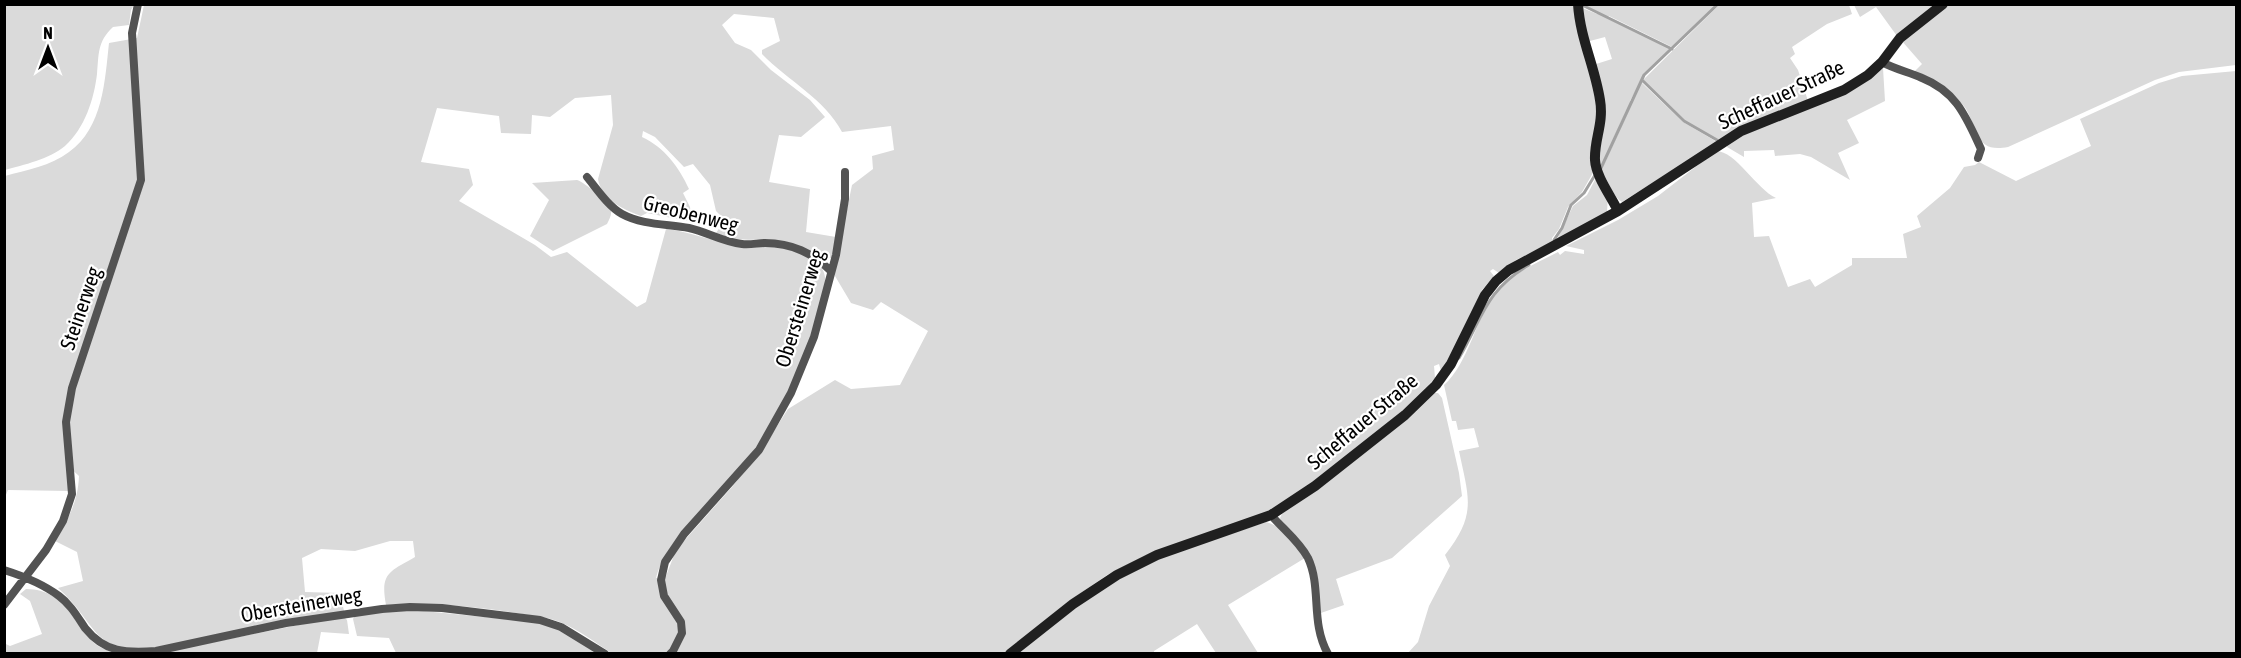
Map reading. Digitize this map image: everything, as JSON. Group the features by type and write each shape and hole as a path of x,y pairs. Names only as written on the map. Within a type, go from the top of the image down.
{"street":[{"name":"Steinerweg","path":"4,605 46,550 63,521 72,494 66,422 72,388 141,180 132,33 138,4"},
{"path":"1578,4 1583,40 1600,100 1601,128 1595,161 1597,170 1618,210"},
{"name":"Scheffauer Straße","path":"1010,654 1096,587 1138,563 1271,515 1315,486 1405,415 1436,385 1451,364 1485,295 1509,270 1618,210 1741,131 1844,90 1882,62 1900,38 1943,4"},
{"path":"1882,62 1928,80 1955,100 1962,108 1981,150 1978,158"},
{"name":"Obersteinerweg","path":"670,654 674,651 682,633 681,622 664,596 661,579 665,562 684,534 759,450 788,399 814,337 836,255 844,200 845,172"},
{"name":"Greobenweg","path":"587,177 621,214 656,224 690,228 729,242 782,244 799,249 818,259 831,271"},
{"path":"1271,515 1295,539 1307,557 1313,573 1320,641 1328,654"},
{"name":"Obersteinerweg","path":"4,570 59,596 100,644 116,651 136,653 156,651 286,623 410,607 462,610 540,621 568,630 605,654"}],"shaded area":[{"path":"5,5 134,5 129,25 113,27 101,43 96,84 91,103 72,139 52,155 5,170"},
{"path":"144,5 1575,5 1599,106 1594,171 1582,192 1568,207 1552,242 1516,260 1499,273 1493,269 1490,271 1494,276 1482,290 1460,339 1441,371 1439,364 1434,366 1435,378 1414,401 1363,444 1300,492 1269,512 1144,556 1107,575 1069,601 1004,653 611,653 587,636 548,618 463,606 386,605 384,586 388,575 415,557 413,541 390,541 355,551 321,549 302,558 305,592 340,593 344,611 162,647 139,649 121,647 99,636 58,588 83,581 77,552 55,541 72,510 79,476 67,465 69,491 8,490 5,497 5,176 54,161 80,142 96,117 104,87 109,43 137,38","holes":["734,14 774,18 780,41 762,50 762,54 816,99 842,132 891,126 894,150 872,156 873,169 852,185 835,276 851,303 873,310 881,302 928,331 900,385 851,389 835,380 788,409 763,448 676,550 666,576 656,578 661,563 678,537 733,478 759,443 781,406 800,367 821,307 825,286 824,273 818,263 806,255 791,250 710,239 666,229 646,302 637,307 567,252 551,257 535,245 459,201 473,185 469,169 421,162 437,108 499,116 501,133 531,134 532,115 550,117 575,98 611,95 613,125 598,179 600,186 614,203 641,216 647,213 687,221 691,216 690,207 683,193 689,189 685,181 664,152 642,137 643,131 655,137 684,167 693,164 710,185 716,211 725,220 716,233 736,239 787,242 821,257 832,258 836,237 806,232 810,189 769,182 779,135 801,137 825,117 810,100 771,70 751,50 735,43 722,25"]},
{"path":"1584,5 1716,5 1672,47 1609,16 1607,18 1671,49 1644,74 1630,101 1633,101 1641,82 1683,122 1717,142 1622,202 1601,171 1628,112 1626,111 1599,166 1593,65 1612,59 1605,37 1586,42 1580,7 1597,14 1598,12"},
{"path":"1719,5 1849,5 1852,14 1827,24 1792,47 1795,54 1790,58 1798,70 1808,101 1719,140 1684,121 1643,80"},
{"path":"1854,5 1938,5 1897,36 1876,7 1860,17"},
{"path":"1949,5 2236,5 2236,65 2179,72 2155,80 2008,147 1990,147 1980,139 1966,109 1950,92 1914,72 1922,64 1901,40"},
{"path":"1883,68 1885,101 1847,120 1859,143 1838,153 1850,180 1811,157 1800,154 1775,156 1774,150 1744,151 1744,157 1727,147 1729,141"},
{"path":"2236,71 2236,653 1407,654 1418,642 1429,606 1450,566 1445,555 1455,541 1466,517 1468,506 1466,482 1459,451 1479,447 1474,428 1458,430 1456,421 1452,421 1444,385 1460,365 1496,292 1517,274 1558,252 1560,255 1565,251 1584,254 1584,250 1566,246 1618,220 1658,196 1716,151 1731,157 1761,187 1776,198 1752,203 1754,237 1769,236 1788,287 1810,279 1815,287 1852,265 1852,258 1907,258 1903,234 1921,227 1917,216 1950,188 1964,167 1979,162 2016,181 2091,146 2080,119 2159,83 2182,76"},
{"path":"1597,176 1608,195 1607,212 1557,240 1573,206 1587,195"},
{"path":"577,180 606,202 611,210 610,217 607,224 553,251 530,236 549,200 532,183"},
{"path":"1433,393 1438,393 1442,398 1462,496 1392,558 1336,579 1344,605 1318,614 1316,572 1282,523 1280,518 1282,514"},
{"path":"1266,522 1283,531 1305,558 1228,605 1258,653 1216,653 1197,624 1154,653 1015,654 1101,589 1161,557"},
{"path":"26,589 51,595 68,610 98,646 116,653 5,653 4,643 10,646 42,634 30,601 20,594"},
{"path":"413,610 536,622 559,629 597,653 396,653 389,638 357,636 353,619 355,615"},
{"path":"343,616 347,620 349,634 321,632 317,653 155,654"}],"waterway":[{"path":"1601,168 1644,75 1718,4"},
{"path":"1582,5 1672,49"},
{"path":"1642,80 1684,121 1717,140"},
{"path":"1554,242 1571,205 1584,193 1595,175"},
{"path":"1459,358 1494,295 1514,275 1529,265"}]}
